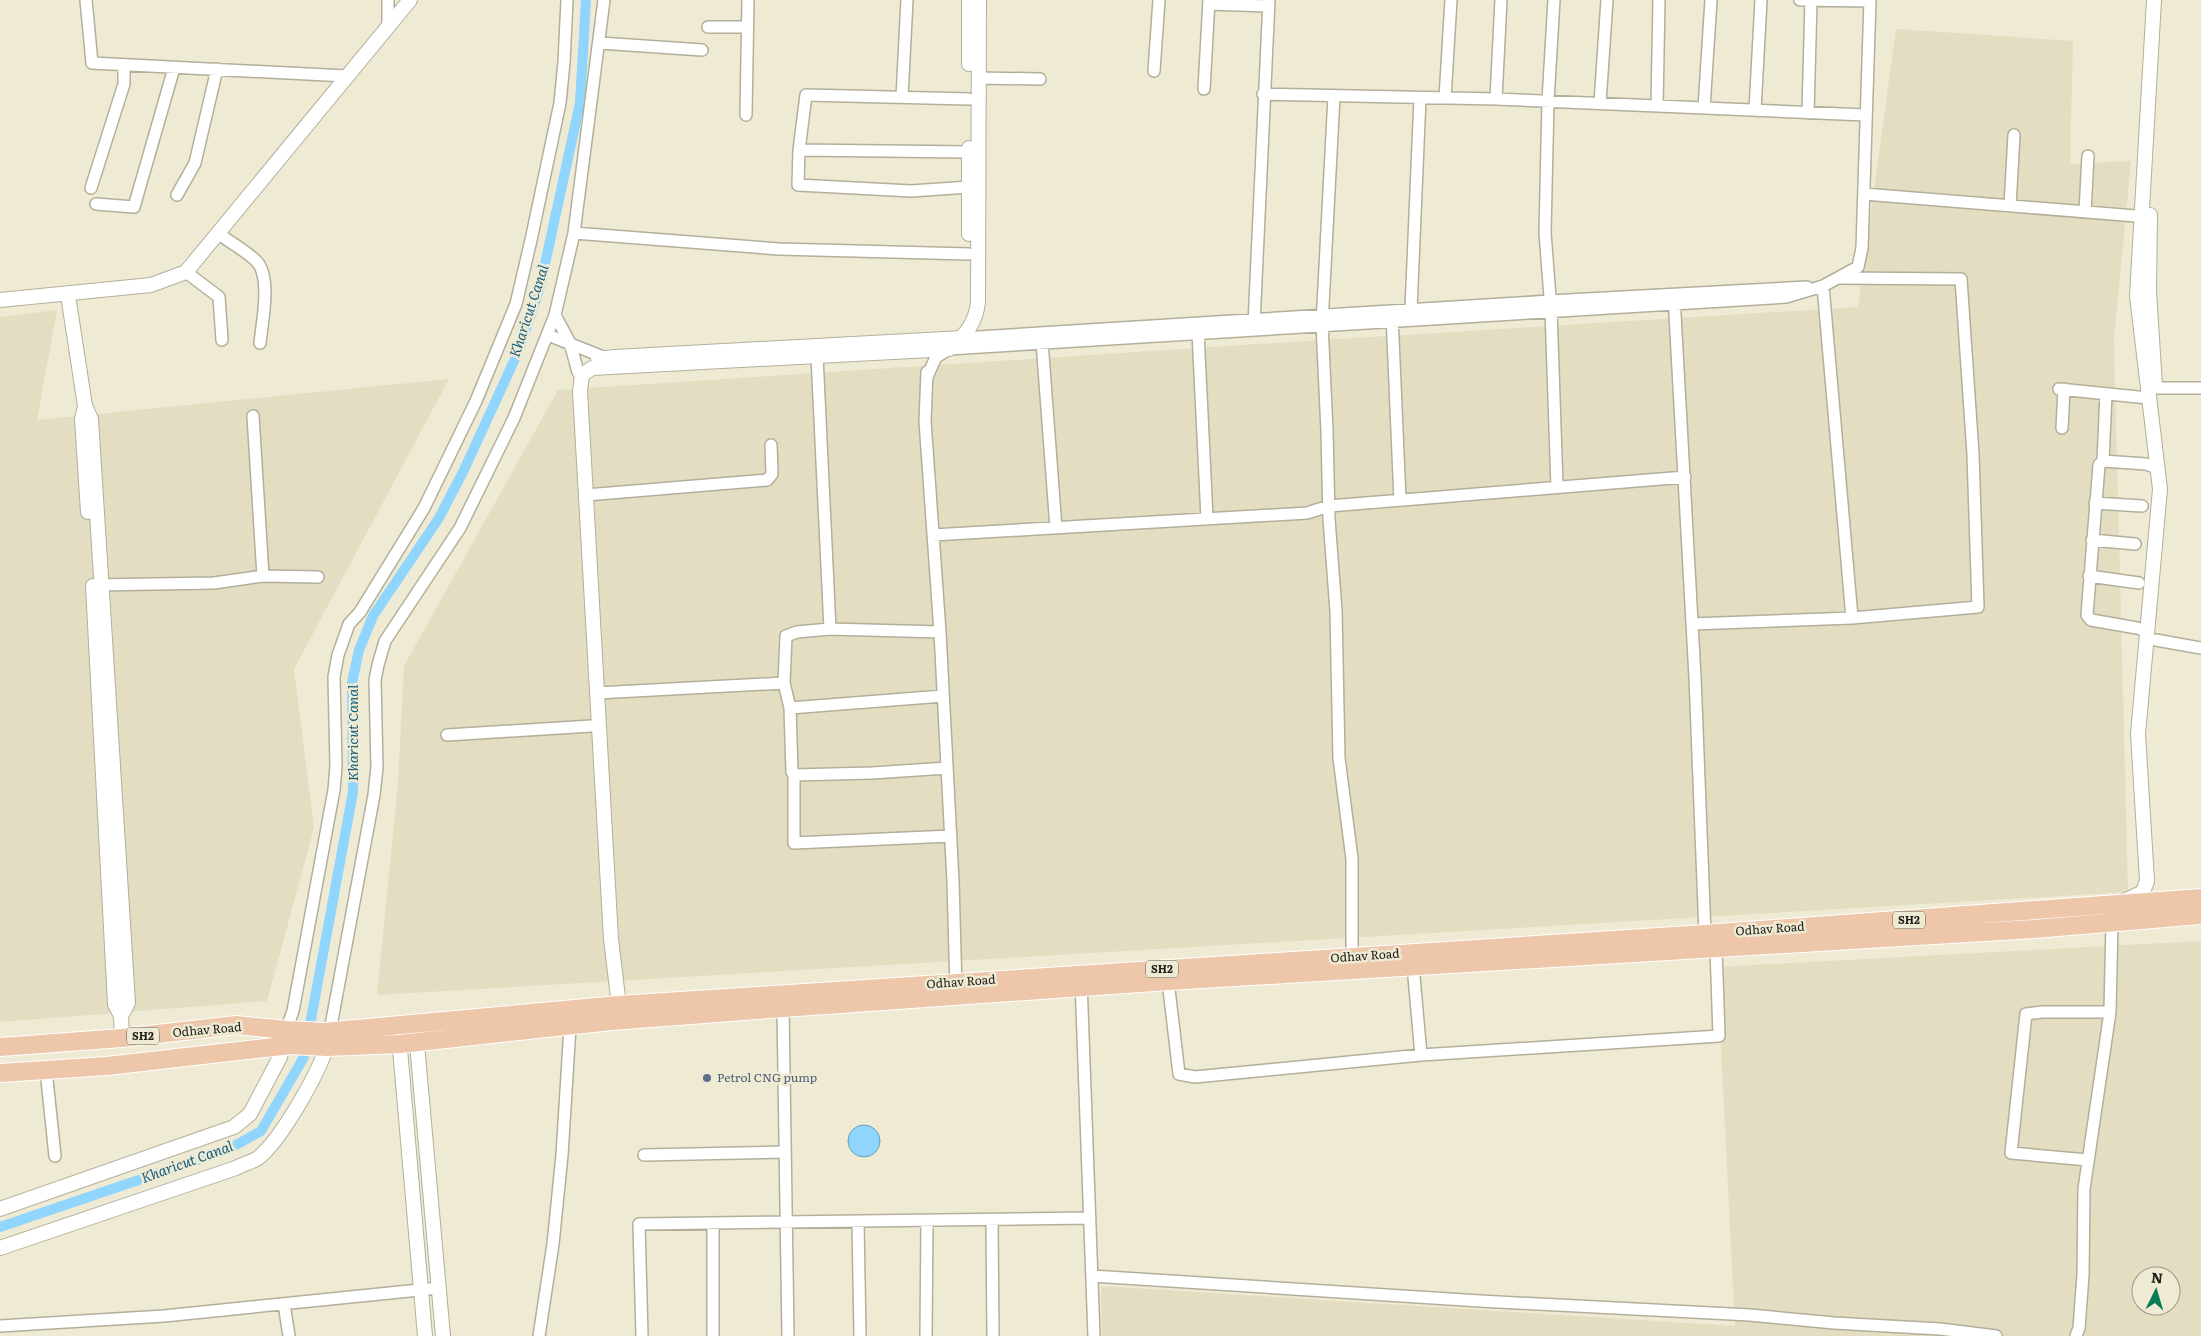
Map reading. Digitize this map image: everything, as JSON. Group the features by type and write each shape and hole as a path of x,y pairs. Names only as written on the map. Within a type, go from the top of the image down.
{"main road":[{"name":"SH2","path":"2112,914 2153,910 2201,898"},
{"name":"SH2","path":"2153,910 2201,915"},
{"name":"Odhav Road","path":"407,1034 615,1013 1081,981 1352,956 1705,934 2112,914"},
{"name":"Odhav Road","path":"1081,981 1168,981 2034,929 2112,914"},
{"name":"Odhav Road","path":"327,1037 570,1027 615,1013 783,1008 956,990"},
{"name":"Odhav Road","path":"0,1047 122,1038 236,1025 289,1038"},
{"name":"SH2","path":"289,1038 327,1037"},
{"name":"Odhav Road","path":"0,1073 107,1066 289,1038"}],"street":[{"path":"86,0 92,63 346,76"},
{"path":"388,0 388,27"},
{"path":"0,300 68,295 151,285 186,272 410,0"},
{"path":"0,1209 234,1127 250,1114 289,1038 334,790 336,766 334,677 338,655 348,624 360,612 424,508 476,401 516,304 560,103 564,62 566,0"},
{"path":"0,1248 236,1168 258,1158 286,1124 327,1037 374,795 376,767 375,680 378,665 386,641 460,528 514,418 555,315 574,233 600,43 604,0"},
{"path":"746,115 748,0"},
{"path":"902,97 907,0"},
{"path":"969,0 970,302 972,316 982,341"},
{"path":"956,990 951,836 926,421 927,378 936,357 972,316 978,302 979,0"},
{"path":"1154,71 1159,0"},
{"path":"1445,98 1451,0"},
{"path":"1496,99 1501,0"},
{"path":"1554,0 1548,101 1545,233 1550,305 1557,487"},
{"path":"1600,103 1607,0"},
{"path":"1658,106 1659,0"},
{"path":"1704,108 1711,0"},
{"path":"1755,110 1761,0"},
{"path":"548,335 570,343 606,363 817,356 982,341 1785,292 1824,286 1858,266 1862,248 1870,1 1800,0"},
{"path":"1808,113 1811,0"},
{"path":"2153,910 2147,734 2160,489 2150,391 2146,217 2154,0"},
{"path":"2146,217 2162,0"},
{"path":"1204,89 1209,2 1269,3 1263,94 1254,324"},
{"path":"708,27 747,27"},
{"path":"600,43 702,50"},
{"path":"91,188 124,84 124,65"},
{"path":"96,204 134,207 174,68"},
{"path":"177,194 195,162 217,69"},
{"path":"978,78 1040,79"},
{"path":"969,99 806,94 799,150 798,185 911,191 969,187"},
{"path":"1263,94 1496,99 1866,115"},
{"path":"1334,96 1323,320 1329,506 1336,611 1340,758 1352,859 1352,956"},
{"path":"1411,309 1420,98"},
{"path":"2010,206 2014,135"},
{"path":"799,150 969,152"},
{"path":"2085,212 2088,156"},
{"path":"1864,194 2146,217"},
{"path":"574,233 779,249 969,254"},
{"path":"218,234 258,263 263,273 264,290 260,343"},
{"path":"186,272 219,297 222,340"},
{"path":"1692,624 1852,618 1978,607 1974,454 1961,279 1840,278"},
{"path":"1824,286 1852,618"},
{"path":"68,295 85,406 82,418 97,585 115,1004 121,1016 122,1038"},
{"path":"1674,298 1685,477 1705,934"},
{"path":"1392,315 1411,309 1550,305"},
{"path":"555,315 570,343 580,374 615,1013"},
{"path":"1392,315 1400,500"},
{"path":"615,1013 603,940 577,496 574,392 580,374 606,363 982,341 1042,342 1198,332 1254,324"},
{"path":"1198,332 1207,518"},
{"path":"1042,342 1056,528"},
{"path":"817,356 830,629"},
{"path":"2062,428 2061,389 2106,394 2201,388"},
{"path":"2150,391 2169,489 2152,636"},
{"path":"2106,394 2103,461 2099,464 2087,615 2091,620 2138,628 2152,636 2201,648"},
{"path":"253,416 263,576"},
{"path":"586,495 767,480 772,474 771,445"},
{"path":"2103,461 2146,464 2157,468"},
{"path":"933,535 1307,513 1329,506 1685,477"},
{"path":"2095,503 2142,506"},
{"path":"2092,540 2135,544"},
{"path":"97,585 214,583 263,576 318,577"},
{"path":"2089,576 2139,582"},
{"path":"940,632 830,629 797,632 786,636 784,683 790,708 792,772 794,775 794,843 951,836"},
{"path":"597,694 784,683"},
{"path":"790,708 943,696"},
{"path":"447,735 591,726"},
{"path":"794,775 872,773 947,768"},
{"path":"2076,1336 2079,1328 2083,1275 2084,1189 2110,1012 2112,914 2143,892 2151,881"},
{"path":"1168,981 1179,1074 1195,1077 1421,1056 1719,1036 1716,948"},
{"path":"1413,966 1421,1056"},
{"path":"1081,981 1094,1336"},
{"path":"783,1008 788,1336"},
{"path":"2088,1160 2011,1153 2026,1014 2110,1012"},
{"path":"539,1336 553,1244 562,1155 570,1027"},
{"path":"407,1034 439,1288 443,1336"},
{"path":"407,1034 425,1336"},
{"path":"46,1070 55,1156"},
{"path":"644,1155 785,1152"},
{"path":"642,1336 639,1224 1090,1218"},
{"path":"992,1220 993,1336"},
{"path":"926,1336 927,1221"},
{"path":"858,1222 860,1336"},
{"path":"713,1223 713,1336"},
{"path":"1092,1276 1480,1301 1750,1315 1834,1323 1940,1329 1996,1336"},
{"path":"0,1326 164,1316 439,1288"},
{"path":"284,1304 289,1336"}],"shaded area":[{"path":"1896,29 2073,41 2070,164 2131,161 2114,340 2128,892 377,995 398,783 404,666 558,390 1858,307"},
{"path":"57,310 37,420 449,379 294,669 314,828 267,1001 0,1022 0,317"},
{"path":"2201,941 2201,1336 1102,1336 1101,1286 1735,1326 1717,967"}],"water":[{"path":"864,1125 876,1129 880,1141 876,1153 864,1157 852,1153 848,1141 852,1129"}],"waterway":[{"name":"Kharicut Canal","path":"0,1227 227,1150 261,1131 304,1057 353,792 352,683 359,650 373,616 439,518 464,470 519,350 540,287 580,103 586,0"}],"place":[{"name":"Petrol CNG pump","path":"707,1078"}]}
